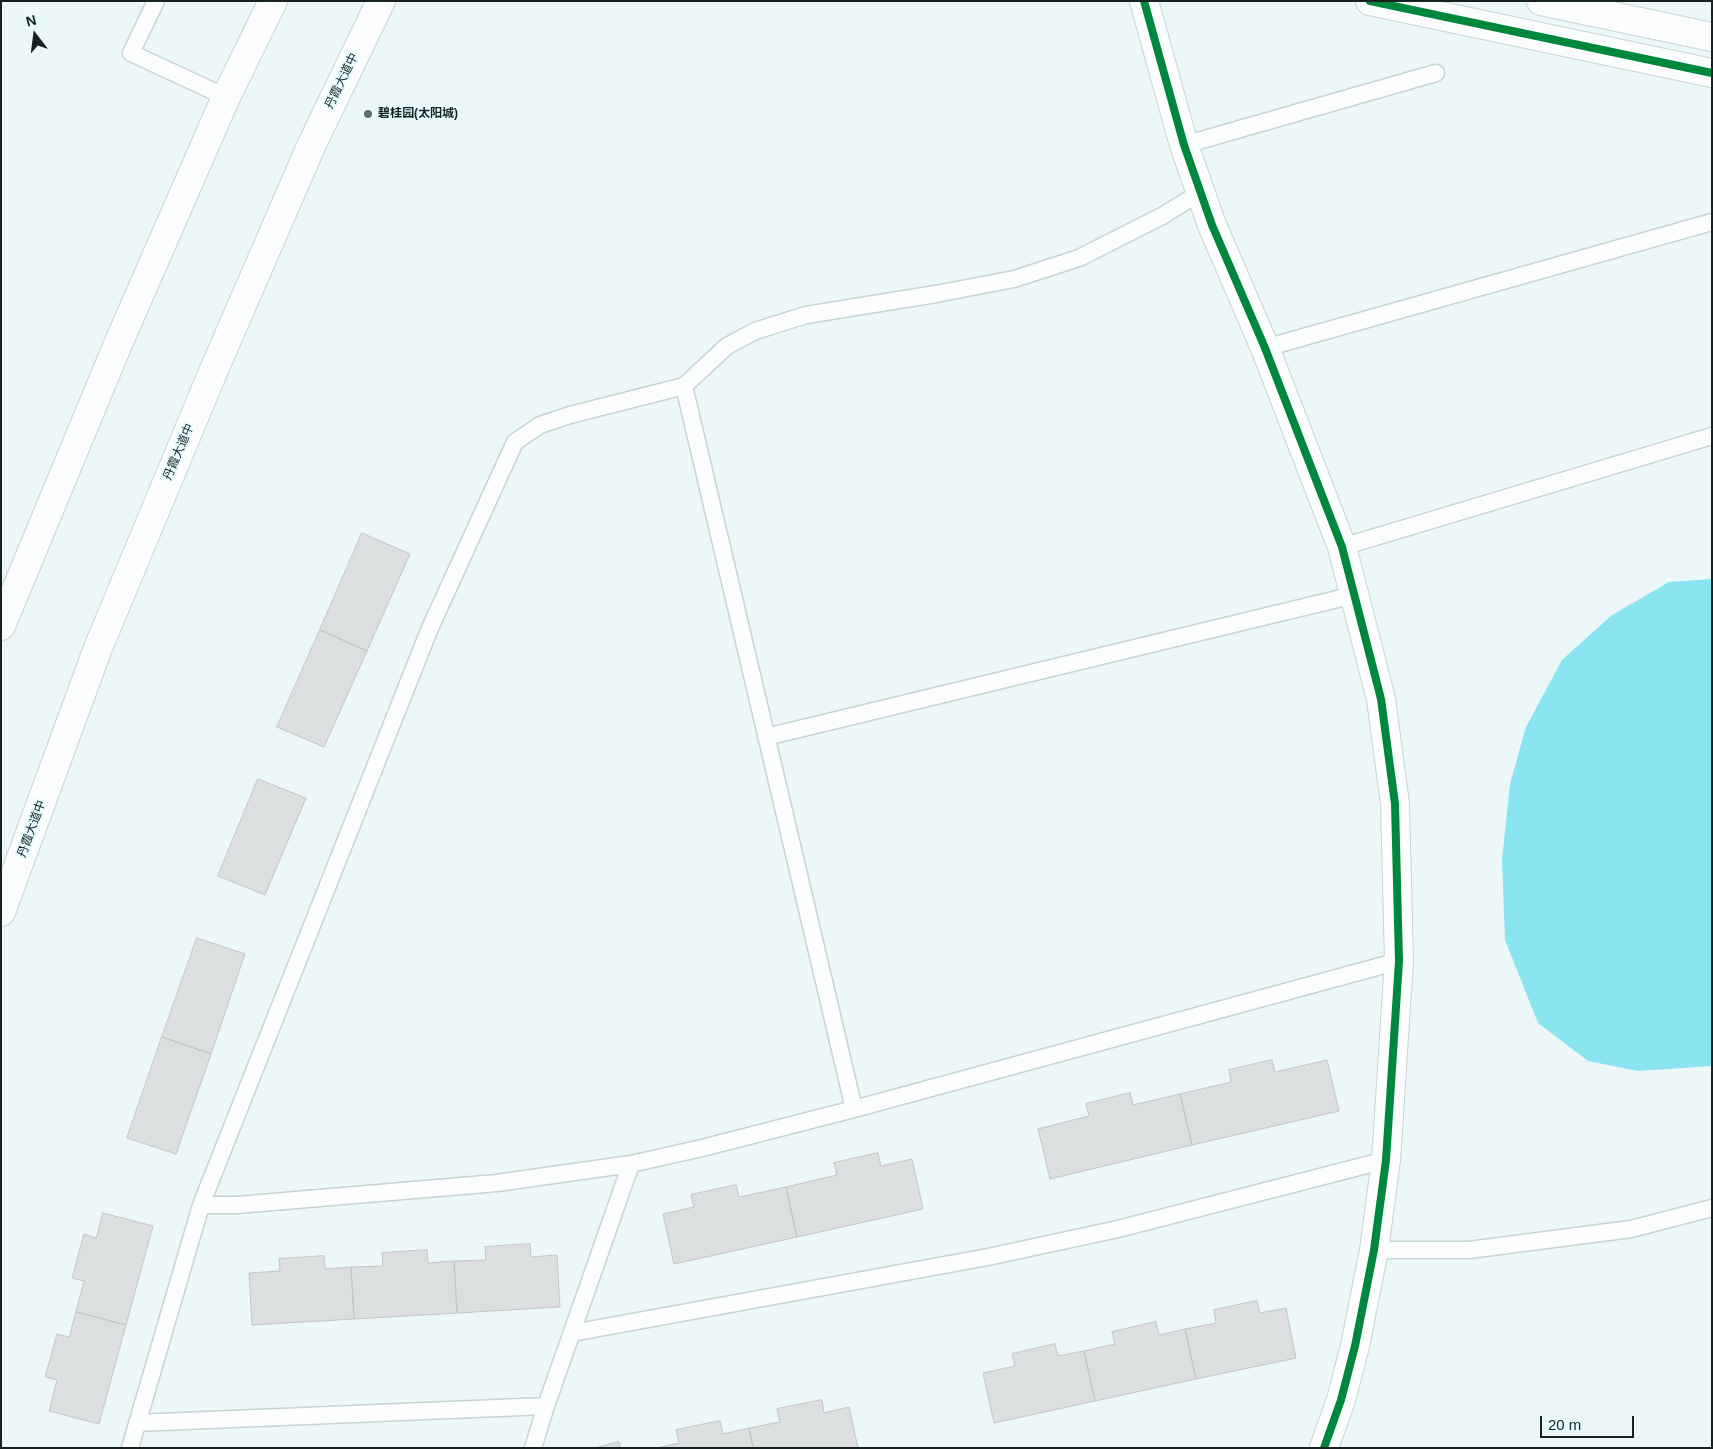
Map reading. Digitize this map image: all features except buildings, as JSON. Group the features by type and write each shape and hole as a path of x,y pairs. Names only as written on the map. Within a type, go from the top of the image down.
{"street":[{"path":"1,626 118,344 226,96 273,1"},
{"name":"丹霞大道中","path":"1,912 98,648 197,409 312,144 381,1"},
{"path":"1144,1 1184,145 1212,225 1265,348 1342,547 1381,699 1395,804 1399,962 1386,1160 1374,1250 1355,1346 1341,1400 1324,1448"},
{"path":"1370,1 1712,73"},
{"path":"1541,1 1712,37"}],"lane":[{"path":"156,1 131,52 226,96"},
{"path":"1184,145 1436,73"},
{"path":"130,1448 201,1205 430,628 515,442 540,425 570,415 684,386 727,346 756,331 806,315 1014,279 1080,258 1162,216 1201,192"},
{"path":"1265,348 1712,222"},
{"path":"684,386 854,1109"},
{"path":"1342,547 1712,436"},
{"path":"766,738 1354,595"},
{"path":"201,1205 237,1205 497,1183 631,1164 854,1109 1399,962"},
{"path":"572,1333 988,1257 1118,1229 1386,1160"},
{"path":"532,1448 631,1164"},
{"path":"1374,1250 1469,1250 1631,1229 1712,1208"},
{"path":"137,1423 546,1406"}],"shaded area":[{"path":"1712,579 1712,1066 1638,1071 1588,1061 1538,1023 1505,940 1502,860 1510,784 1526,727 1562,660 1612,615 1669,582"}],"cycle path":[{"path":"1144,1 1184,145 1212,225 1265,348 1342,547 1381,699 1395,804 1399,961 1386,1160 1374,1250 1355,1346 1341,1400 1324,1448"},
{"path":"1370,1 1712,73"}],"place":[{"name":"碧桂园(太阳城)","path":"368,114"}]}
